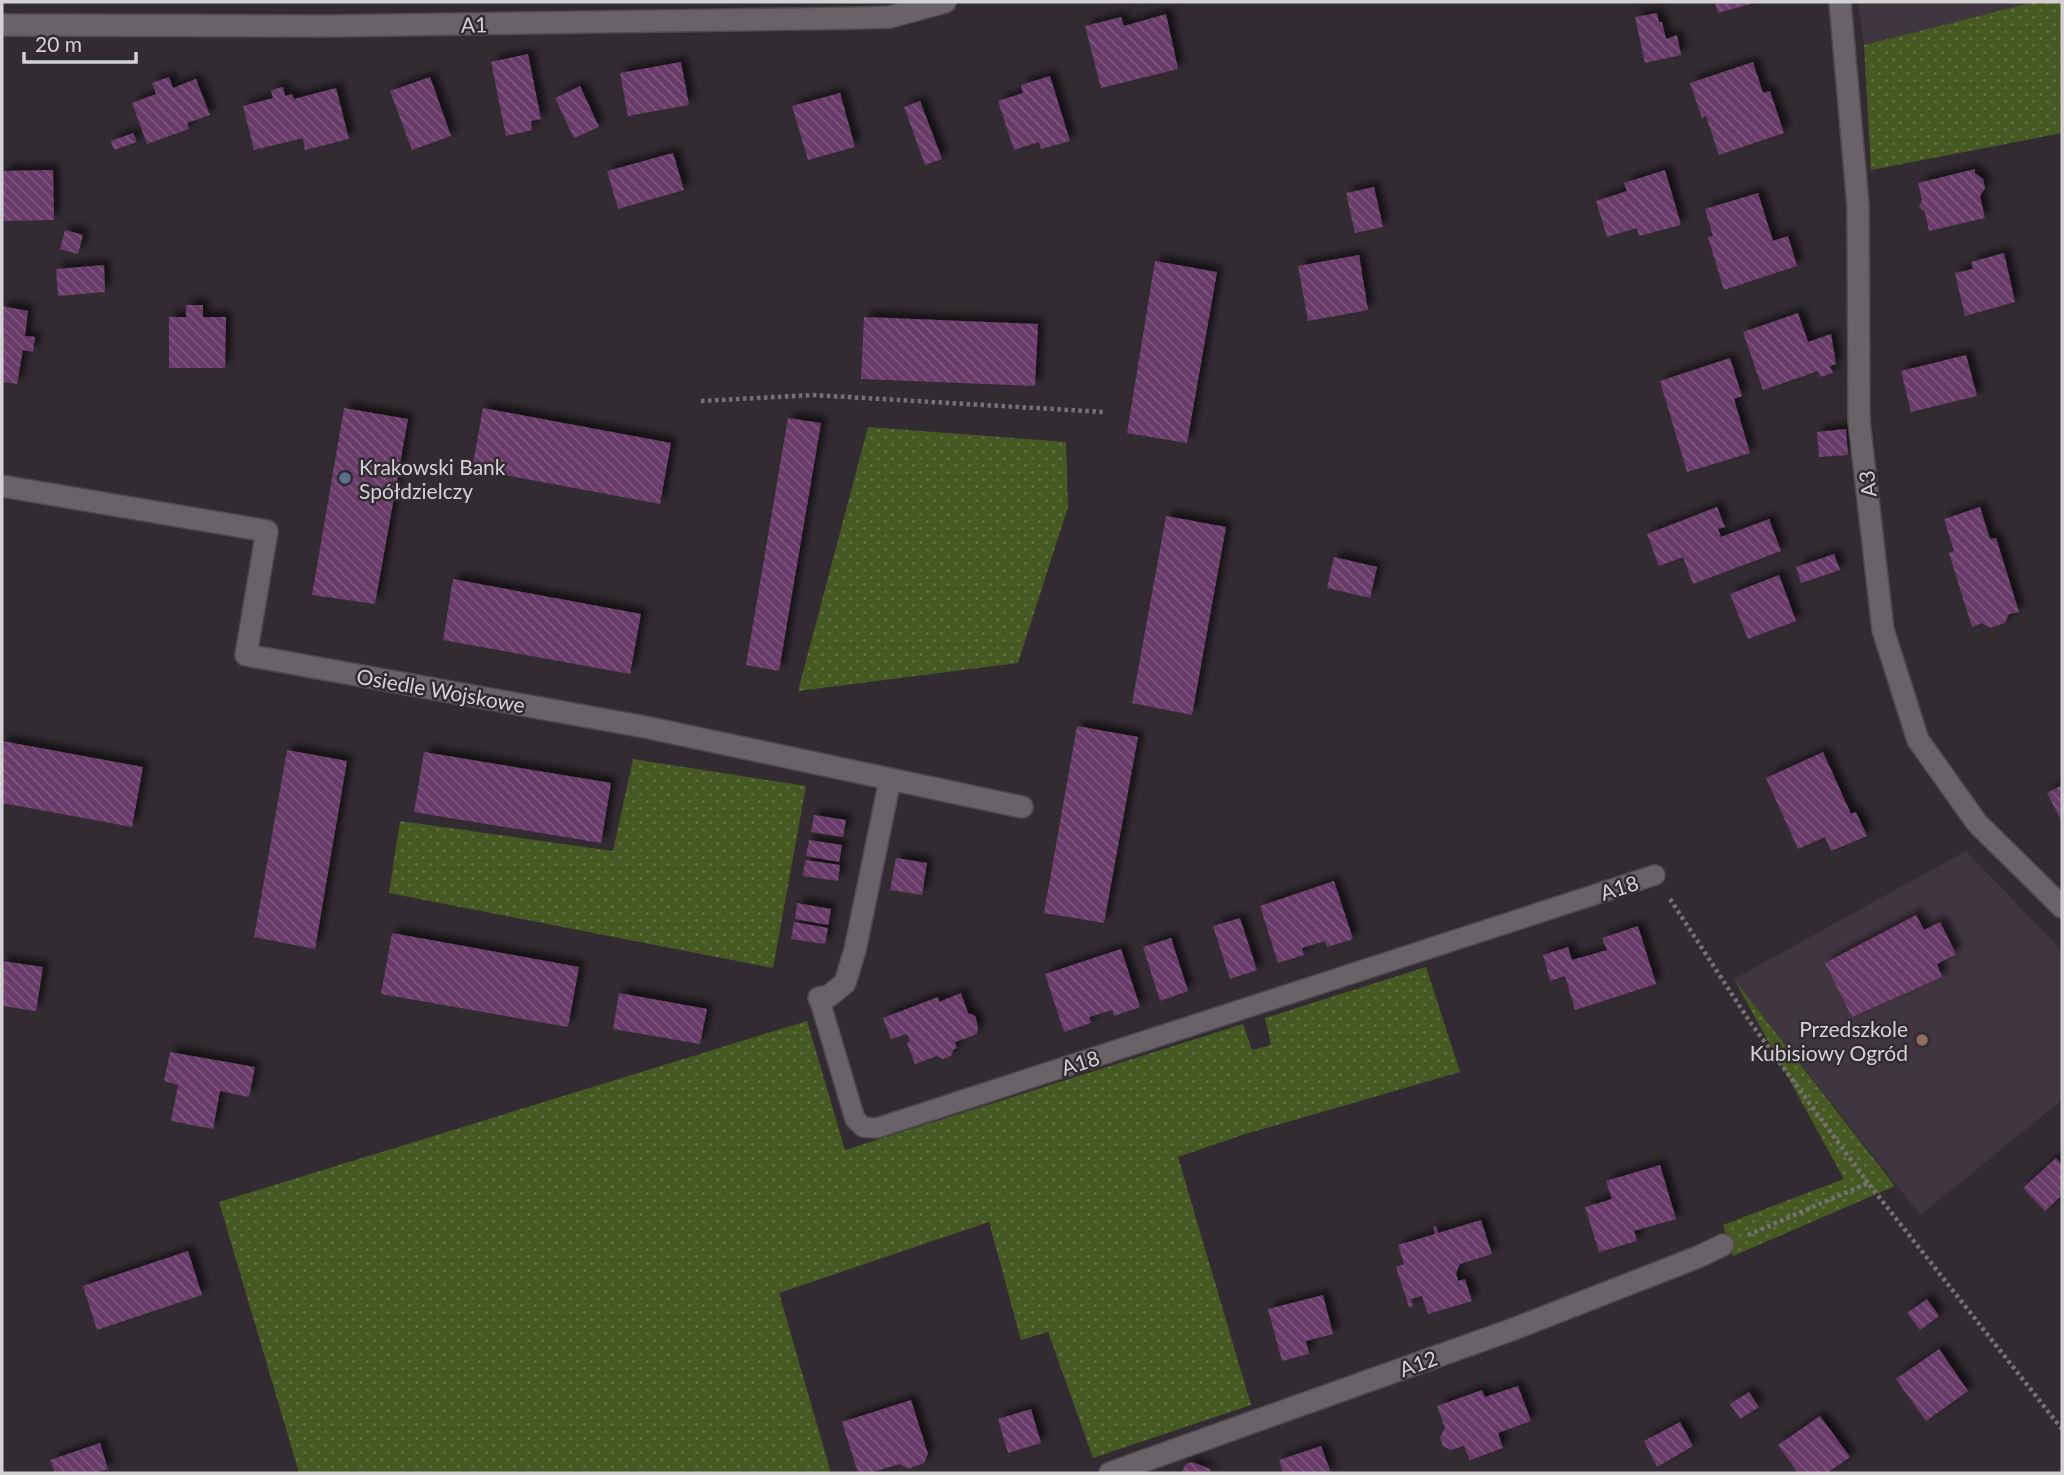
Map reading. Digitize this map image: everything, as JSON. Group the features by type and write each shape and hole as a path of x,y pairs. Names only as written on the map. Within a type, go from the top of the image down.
{"street":[{"name":"A1","path":"2,24 328,26 859,18 890,17 945,2"},
{"name":"A3","path":"1840,2 1858,206 1860,421 1883,630 1918,740 1977,823 2062,907"},
{"name":"Osiedle Wojskowe","path":"2,486 267,531 246,655 645,727 1022,807"},
{"name":"A18","path":"819,998 829,996 845,982 855,950 890,780"},
{"name":"A12","path":"1110,1473 1511,1330 1723,1245"}],"lane":[{"name":"A18","path":"819,998 855,1119 863,1127 877,1128 1655,875"}],"path":[{"path":"701,401 813,395 1104,412"},
{"path":"1655,875 1750,1022 1868,1183 2062,1429"},
{"path":"1723,1245 1868,1183"}],"shaded area":[{"path":"1858,2 2034,2 1864,45"},
{"name":"Przedszkole Kubisiowy Ogród","path":"1966,851 2062,951 2062,1100 1920,1215 1734,979"}],"green space":[{"path":"2034,2 2062,2 2062,133 1871,170 1864,45"},
{"path":"868,427 1066,442 1068,507 1018,663 798,691"},
{"path":"633,759 806,786 773,968 389,893 400,821 613,851"},
{"path":"1426,967 1460,1072 1242,1135 1178,1157 1251,1405 1093,1458 1048,1332 1021,1340 989,1222 779,1293 831,1473 299,1473 219,1202 807,1021 845,1150 1243,1024 1252,1050 1271,1045 1265,1018"},
{"path":"1734,979 1895,1186 1733,1256 1723,1225 1844,1179"}],"building":[{"path":"1715,2 1754,2 1754,3 1718,13"},
{"path":"1657,13 1666,39 1677,35 1681,55 1645,63 1635,17"},
{"path":"1166,14 1178,69 1101,88 1085,26 1121,17 1124,26"},
{"path":"528,54 541,119 531,121 532,130 506,136 491,62"},
{"path":"681,62 689,105 628,116 620,73"},
{"path":"1753,62 1763,93 1770,91 1784,133 1719,155 1706,116 1702,118 1690,83"},
{"path":"1050,76 1070,141 1041,149 1039,142 1014,150 998,101 1023,93 1021,85"},
{"path":"169,77 173,88 196,79 210,115 187,123 189,129 147,144 132,103 156,94 152,83"},
{"path":"430,77 451,136 412,150 390,91"},
{"path":"580,86 599,127 574,138 555,98"},
{"path":"283,87 285,96 292,94 294,99 336,88 349,139 305,150 303,138 254,150 243,106 273,98 271,90"},
{"path":"840,93 855,147 808,160 792,106"},
{"path":"920,101 942,159 925,165 904,107"},
{"path":"133,133 137,142 114,150 111,141"},
{"path":"673,153 684,190 618,209 607,171"},
{"path":"1975,169 1975,173 1983,179 1985,188 1980,196 1985,218 1929,231 1925,212 1919,207 1922,200 1918,183"},
{"path":"53,170 54,220 2,221 2,171"},
{"path":"1665,170 1681,225 1639,236 1637,228 1607,237 1596,201 1627,191 1624,183"},
{"path":"1374,187 1383,227 1355,233 1346,193"},
{"path":"1758,193 1773,241 1788,236 1797,266 1724,290 1708,237 1713,236 1705,209"},
{"path":"65,230 83,235 78,254 60,249"},
{"path":"2004,253 2015,302 1965,316 1955,273 1973,269 1971,262"},
{"path":"1359,255 1368,310 1308,321 1298,266"},
{"path":"1155,261 1217,272 1187,443 1127,433"},
{"path":"104,265 105,292 58,296 56,269"},
{"path":"186,305 203,305 203,317 226,317 225,368 169,368 169,317 186,317"},
{"path":"2,306 28,311 25,336 35,337 33,352 23,350 17,384 2,382"},
{"path":"1798,313 1808,342 1831,334 1836,364 1830,366 1833,373 1820,377 1818,371 1763,390 1743,332"},
{"path":"864,317 1038,324 1035,386 861,379"},
{"path":"1966,355 1977,396 1911,412 1901,371"},
{"path":"1730,358 1742,396 1734,399 1750,453 1687,472 1660,381"},
{"path":"344,408 408,419 375,604 312,595"},
{"path":"483,408 671,443 660,504 472,469"},
{"path":"788,418 821,423 779,671 746,665"},
{"path":"1846,429 1848,455 1819,457 1817,432"},
{"path":"1717,507 1725,527 1718,529 1721,537 1769,519 1781,551 1693,584 1683,557 1659,566 1647,534"},
{"path":"1980,507 1990,539 1996,538 2019,612 2009,614 2005,623 1990,628 1982,623 1972,627 1949,553 1954,551 1944,519"},
{"path":"1166,516 1226,527 1192,715 1132,703"},
{"path":"1834,554 1840,570 1801,583 1796,567"},
{"path":"1334,557 1377,567 1370,598 1327,588"},
{"path":"1779,575 1796,621 1748,639 1730,594"},
{"path":"453,579 641,614 630,674 443,640"},
{"path":"1077,726 1138,737 1104,923 1044,913"},
{"path":"2,741 143,767 132,827 2,803"},
{"path":"287,750 347,761 315,949 254,937"},
{"path":"424,752 611,783 601,843 414,812"},
{"path":"1823,752 1851,814 1856,812 1867,836 1831,851 1825,837 1798,849 1766,778"},
{"path":"2062,785 2062,822 2047,793"},
{"path":"814,815 846,820 843,837 811,832"},
{"path":"809,840 842,845 839,862 806,856"},
{"path":"896,858 927,863 922,895 890,890"},
{"path":"805,860 840,865 838,881 803,876"},
{"path":"1334,881 1353,939 1327,947 1325,941 1302,948 1304,955 1278,963 1260,906"},
{"path":"797,903 831,909 828,925 795,919"},
{"path":"1916,915 1924,930 1940,922 1956,954 1937,964 1942,977 1852,1017 1825,963"},
{"path":"1240,918 1257,970 1230,979 1213,926"},
{"path":"794,922 828,928 825,944 791,939"},
{"path":"1638,926 1656,984 1575,1010 1565,976 1550,981 1543,955 1568,947 1572,960 1607,950 1602,938"},
{"path":"392,933 579,967 568,1027 381,994"},
{"path":"1171,938 1188,991 1160,1001 1143,947"},
{"path":"1121,949 1140,1007 1114,1016 1112,1010 1089,1017 1091,1023 1064,1032 1045,974"},
{"path":"2,961 43,967 36,1011 2,1006"},
{"path":"619,993 707,1009 700,1044 613,1029"},
{"path":"961,993 968,1013 975,1016 977,1034 955,1042 957,1048 951,1056 943,1059 937,1056 915,1064 907,1043 910,1042 907,1034 891,1039 883,1018 938,997 939,1002"},
{"path":"170,1052 255,1067 249,1097 220,1091 213,1129 171,1121 178,1085 164,1081"},
{"path":"2056,1158 2062,1165 2062,1195 2045,1211 2023,1188"},
{"path":"1660,1165 1676,1219 1634,1231 1637,1241 1599,1252 1585,1207 1612,1199 1606,1181"},
{"path":"1481,1220 1492,1254 1460,1264 1456,1273 1458,1281 1465,1279 1472,1301 1428,1314 1422,1296 1411,1299 1413,1306 1409,1307 1396,1267 1404,1264 1398,1245 1435,1234 1433,1227 1436,1226 1438,1233"},
{"path":"188,1251 202,1295 97,1330 83,1286"},
{"path":"1323,1295 1333,1334 1306,1341 1309,1354 1282,1361 1268,1309"},
{"path":"1927,1299 1939,1316 1920,1330 1907,1313"},
{"path":"1939,1349 1968,1391 1926,1421 1896,1379"},
{"path":"1518,1386 1531,1421 1498,1433 1503,1448 1470,1460 1464,1446 1451,1450 1443,1446 1440,1437 1445,1428 1437,1406 1482,1390 1485,1397"},
{"path":"1749,1392 1759,1407 1740,1419 1730,1404"},
{"path":"911,1400 928,1454 924,1463 908,1469 899,1464 870,1473 858,1473 842,1422"},
{"path":"1031,1409 1041,1443 1008,1453 998,1419"},
{"path":"1820,1416 1850,1457 1827,1473 1798,1473 1778,1445"},
{"path":"1680,1422 1693,1446 1657,1467 1644,1441"},
{"path":"100,1443 108,1469 95,1473 55,1473 50,1460"},
{"path":"1321,1446 1331,1473 1283,1473 1279,1460"},
{"path":"1192,1462 1210,1469 1211,1473 1181,1473 1186,1464"}],"place":[{"name":"Krakowski Bank Spółdzielczy","path":"345,478"},
{"name":"Przedszkole Kubisiowy Ogród","path":"1922,1040"}]}
